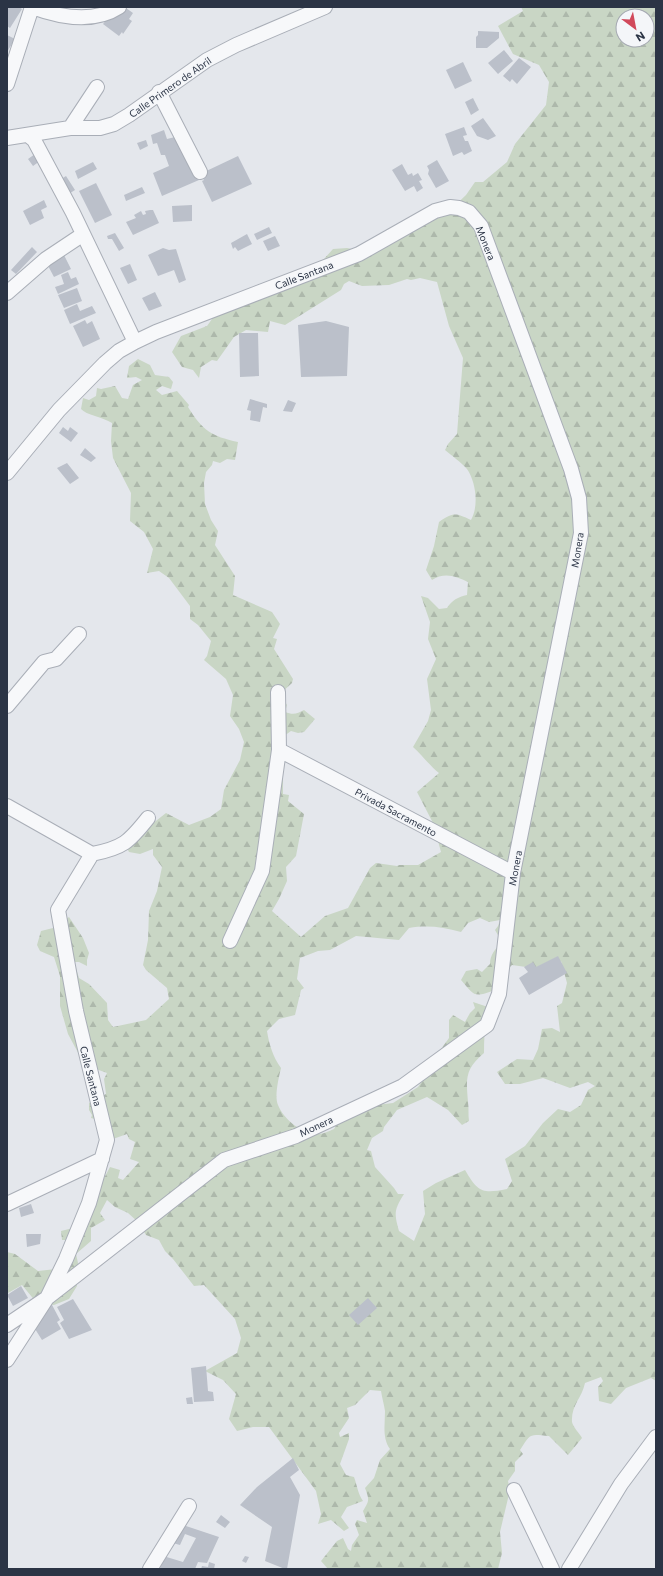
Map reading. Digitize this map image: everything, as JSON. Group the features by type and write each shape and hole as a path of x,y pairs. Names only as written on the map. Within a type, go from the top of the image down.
{"street":[{"path":"7,84 32,7 52,14 69,17 85,17 101,15 119,7"},
{"name":"Calle Primero de Abril","path":"7,138 70,128 100,128 114,124 207,60 236,45 323,8"},
{"path":"70,128 97,87"},
{"path":"159,92 200,172"},
{"path":"28,135 34,140 72,213 135,342"},
{"name":"Calle Santana","path":"7,473 59,410 91,376 119,351 135,342 359,254 435,211 459,208 469,212"},
{"name":"Monera","path":"7,1325 47,1298 224,1160 296,1136 403,1086 487,1025 499,994 513,874 581,533 579,498 571,469 481,226 469,212"},
{"path":"10,285 82,235"},
{"path":"7,706 44,662 56,659 79,634"},
{"path":"230,941 262,871 279,750 278,692"},
{"name":"Privada Sacramento","path":"279,750 513,874"},
{"path":"7,806 92,854 112,850 132,838 148,818"},
{"name":"Calle Santana","path":"47,1298 66,1259 89,1203 107,1140 76,1011 58,910 92,854"},
{"path":"7,1204 102,1159"},
{"path":"7,1360 47,1298"},
{"path":"569,1569 621,1484 656,1437"},
{"path":"514,1490 552,1569"},
{"path":"150,1569 189,1506"}],"green space":[{"path":"521,7 656,7 656,1381 651,1378 626,1388 611,1404 599,1401 598,1387 603,1381 601,1377 585,1383 572,1416 572,1422 582,1438 568,1455 549,1436 534,1435 526,1440 520,1450 523,1454 515,1462 515,1471 508,1481 510,1490 500,1532 502,1553 498,1569 328,1569 321,1561 337,1541 343,1538 348,1549 351,1551 352,1545 359,1535 355,1524 357,1520 367,1523 363,1511 368,1500 365,1488 374,1478 380,1460 390,1449 387,1445 385,1436 385,1411 381,1391 370,1390 355,1405 347,1408 349,1418 339,1433 340,1437 349,1433 349,1439 340,1464 346,1475 354,1477 363,1501 347,1507 341,1517 349,1528 344,1531 331,1520 318,1524 321,1514 316,1491 269,1427 253,1427 237,1431 229,1419 236,1394 223,1380 205,1371 237,1353 241,1338 235,1319 204,1285 194,1286 165,1251 159,1240 146,1235 138,1222 128,1213 115,1207 107,1200 100,1213 105,1220 91,1228 91,1241 76,1254 78,1263 77,1286 69,1299 54,1305 36,1302 22,1285 8,1293 7,1300 7,1252 15,1254 38,1271 56,1269 67,1240 62,1240 61,1231 73,1228 85,1195 103,1180 110,1167 120,1170 118,1178 123,1180 139,1162 130,1159 135,1142 129,1139 127,1134 113,1139 95,1119 91,1118 92,1115 89,1110 89,1103 106,1094 104,1079 107,1073 96,1069 82,1060 68,1034 60,1006 60,976 54,957 40,951 37,945 41,931 53,928 69,917 83,938 89,953 87,966 79,962 74,962 79,978 89,984 107,1003 108,1020 113,1027 146,1020 169,999 167,988 146,970 143,965 148,940 149,911 157,891 162,867 153,855 153,849 140,854 129,852 127,848 133,839 166,813 189,825 210,817 221,809 224,790 240,760 244,742 239,729 230,716 233,695 226,679 204,660 207,656 211,641 198,625 190,619 190,606 169,578 159,571 147,573 153,549 144,532 130,521 131,493 113,458 111,441 112,423 81,409 83,398 89,400 96,396 97,388 101,389 115,386 122,398 128,399 133,385 142,380 136,377 127,378 129,366 138,359 150,365 155,375 169,377 173,382 171,389 162,386 156,390 162,395 177,391 189,405 188,407 193,415 203,427 214,435 238,442 235,460 227,459 220,463 213,461 212,465 206,472 204,483 205,504 211,520 218,531 215,545 235,576 233,595 272,612 280,624 273,638 277,639 274,649 293,679 292,683 280,694 287,705 285,712 295,714 304,710 315,719 304,732 298,733 291,731 284,736 283,745 288,752 283,770 283,794 289,795 288,801 304,814 296,856 286,867 287,881 272,911 301,937 325,916 348,908 370,868 376,863 397,866 418,865 441,852 433,823 417,792 439,773 413,747 428,721 431,710 427,679 436,659 428,639 430,622 421,596 428,598 439,609 447,608 456,599 467,595 468,582 450,576 441,576 432,580 426,570 434,546 439,522 451,515 458,515 471,520 475,508 476,501 473,480 470,474 465,466 445,450 457,434 463,358 449,326 437,282 420,278 411,280 407,279 389,285 362,286 349,281 344,284 341,290 285,325 270,321 268,332 246,330 234,337 217,361 212,360 201,367 199,378 193,370 182,367 172,352 181,336 207,326 217,312 315,269 333,249 347,248 357,250 429,218 445,215 466,195 475,182 483,182 507,162 515,144 546,105 549,82 539,65 513,54 498,26 523,11","holes":["480,918 489,922 500,920 495,930 502,942 493,952 490,964 482,972 477,969 466,971 461,980 472,992 478,995 495,990 505,972 512,965 540,969 561,961 567,983 562,1003 557,1006 560,1032 552,1028 542,1029 538,1049 533,1060 517,1059 497,1072 505,1084 520,1084 543,1078 570,1088 588,1082 595,1086 588,1090 581,1105 570,1112 558,1109 543,1123 525,1146 505,1159 512,1181 507,1189 492,1191 482,1190 477,1187 465,1170 436,1183 423,1191 425,1214 414,1241 399,1231 396,1220 398,1204 404,1194 398,1194 375,1167 371,1151 367,1150 372,1138 383,1131 384,1127 397,1110 427,1097 448,1110 462,1125 469,1121 467,1080 473,1064 484,1053 488,1007 473,1002 475,1008 465,1022 453,1015 449,1020 449,1038 436,1056 428,1077 422,1081 418,1087 393,1103 376,1105 340,1118 334,1129 321,1134 306,1132 300,1129 289,1121 281,1111 276,1097 281,1068 272,1050 267,1031 279,1019 295,1015 301,990 304,988 297,979 300,958 318,951 330,950 356,936 399,940 409,928 429,927 461,932 468,923"]}],"building":[{"path":"7,7 19,7 22,9 10,28 7,26"},
{"path":"126,8 133,13 129,19 132,21 123,34 122,32 119,36 103,24 112,13 120,10 123,12"},
{"path":"478,31 499,32 499,38 487,48 476,48 476,37 478,35"},
{"path":"7,35 15,39 7,52"},
{"path":"504,50 513,61 498,74 488,63"},
{"path":"519,58 531,67 517,84 512,79 510,82 503,76"},
{"path":"463,62 472,81 455,89 446,70"},
{"path":"473,98 479,110 471,115 465,102"},
{"path":"483,118 496,136 488,140 477,136 471,126"},
{"path":"464,127 467,135 463,136 465,141 468,141 472,151 464,155 462,152 453,156 445,134"},
{"path":"164,130 167,139 175,137 194,168 199,180 162,196 153,173 169,166 165,155 161,155 157,143 153,144 151,135"},
{"path":"146,140 148,146 140,150 137,143"},
{"path":"35,154 40,161 33,166 28,159"},
{"path":"238,156 252,184 212,202 202,181 204,180 200,174"},
{"path":"437,160 449,181 436,188 428,174 429,170 427,166"},
{"path":"93,162 97,169 78,179 75,171"},
{"path":"402,164 408,175 412,173 413,176 418,173 422,180 419,181 423,188 417,192 414,186 405,191 392,170"},
{"path":"66,176 75,190 67,195 58,181"},
{"path":"96,183 112,215 95,223 79,191"},
{"path":"142,187 145,193 126,201 124,195"},
{"path":"44,200 47,207 41,210 44,218 30,225 23,211"},
{"path":"192,205 192,221 173,222 172,206"},
{"path":"153,210 159,223 133,235 126,222 136,218 134,215 141,211 143,215 146,214 145,211"},
{"path":"269,227 272,233 257,240 254,234"},
{"path":"115,233 124,248 119,251 112,239 108,239 107,236"},
{"path":"247,234 252,244 238,251 235,247 233,249 231,243"},
{"path":"275,236 280,246 268,251 263,241"},
{"path":"32,247 37,252 16,274 11,270"},
{"path":"163,248 169,250 176,249 186,280 179,283 174,270 158,276 148,255"},
{"path":"63,253 71,269 54,277 46,262"},
{"path":"130,264 137,280 128,284 120,268"},
{"path":"68,272 71,279 76,277 79,284 58,294 55,287 64,284 61,275"},
{"path":"77,288 82,301 64,308 58,295"},
{"path":"155,292 162,306 149,311 142,298"},
{"path":"77,304 80,311 92,306 96,313 70,324 64,310"},
{"path":"85,320 87,324 92,321 100,339 83,347 73,326"},
{"path":"326,321 349,327 347,376 301,377 298,325"},
{"path":"239,333 258,333 259,376 240,377"},
{"path":"250,399 267,404 267,408 263,407 260,422 250,420 251,411 247,410"},
{"path":"288,400 296,403 292,412 283,411"},
{"path":"63,427 68,431 70,427 78,433 71,442 59,433"},
{"path":"85,448 96,458 91,462 80,455"},
{"path":"67,463 79,478 70,484 57,468"},
{"path":"558,956 567,973 529,995 519,978 528,972 524,967 533,962 536,967"},
{"path":"31,1204 34,1213 21,1217 19,1208"},
{"path":"26,1234 41,1234 40,1244 27,1247"},
{"path":"21,1286 28,1298 13,1306 7,1295"},
{"path":"368,1298 377,1308 358,1325 349,1315"},
{"path":"73,1299 92,1330 69,1339 60,1323 64,1320 57,1307"},
{"path":"51,1303 60,1320 57,1322 61,1329 42,1340 30,1321"},
{"path":"206,1366 208,1391 213,1392 214,1401 194,1402 191,1368"},
{"path":"192,1397 193,1404 187,1404 186,1398"},
{"path":"293,1458 299,1470 290,1477 300,1495 287,1569 285,1569 265,1561 272,1527 240,1505 257,1487"},
{"path":"221,1515 230,1522 225,1528 216,1522"},
{"path":"180,1524 219,1537 207,1563 198,1562 195,1569 165,1569 154,1566 160,1555 183,1562 196,1538 185,1534 180,1545 169,1542"},
{"path":"245,1556 249,1557 246,1563 242,1561"},
{"path":"209,1562 215,1564 214,1569 201,1569 202,1566 208,1567"}]}
